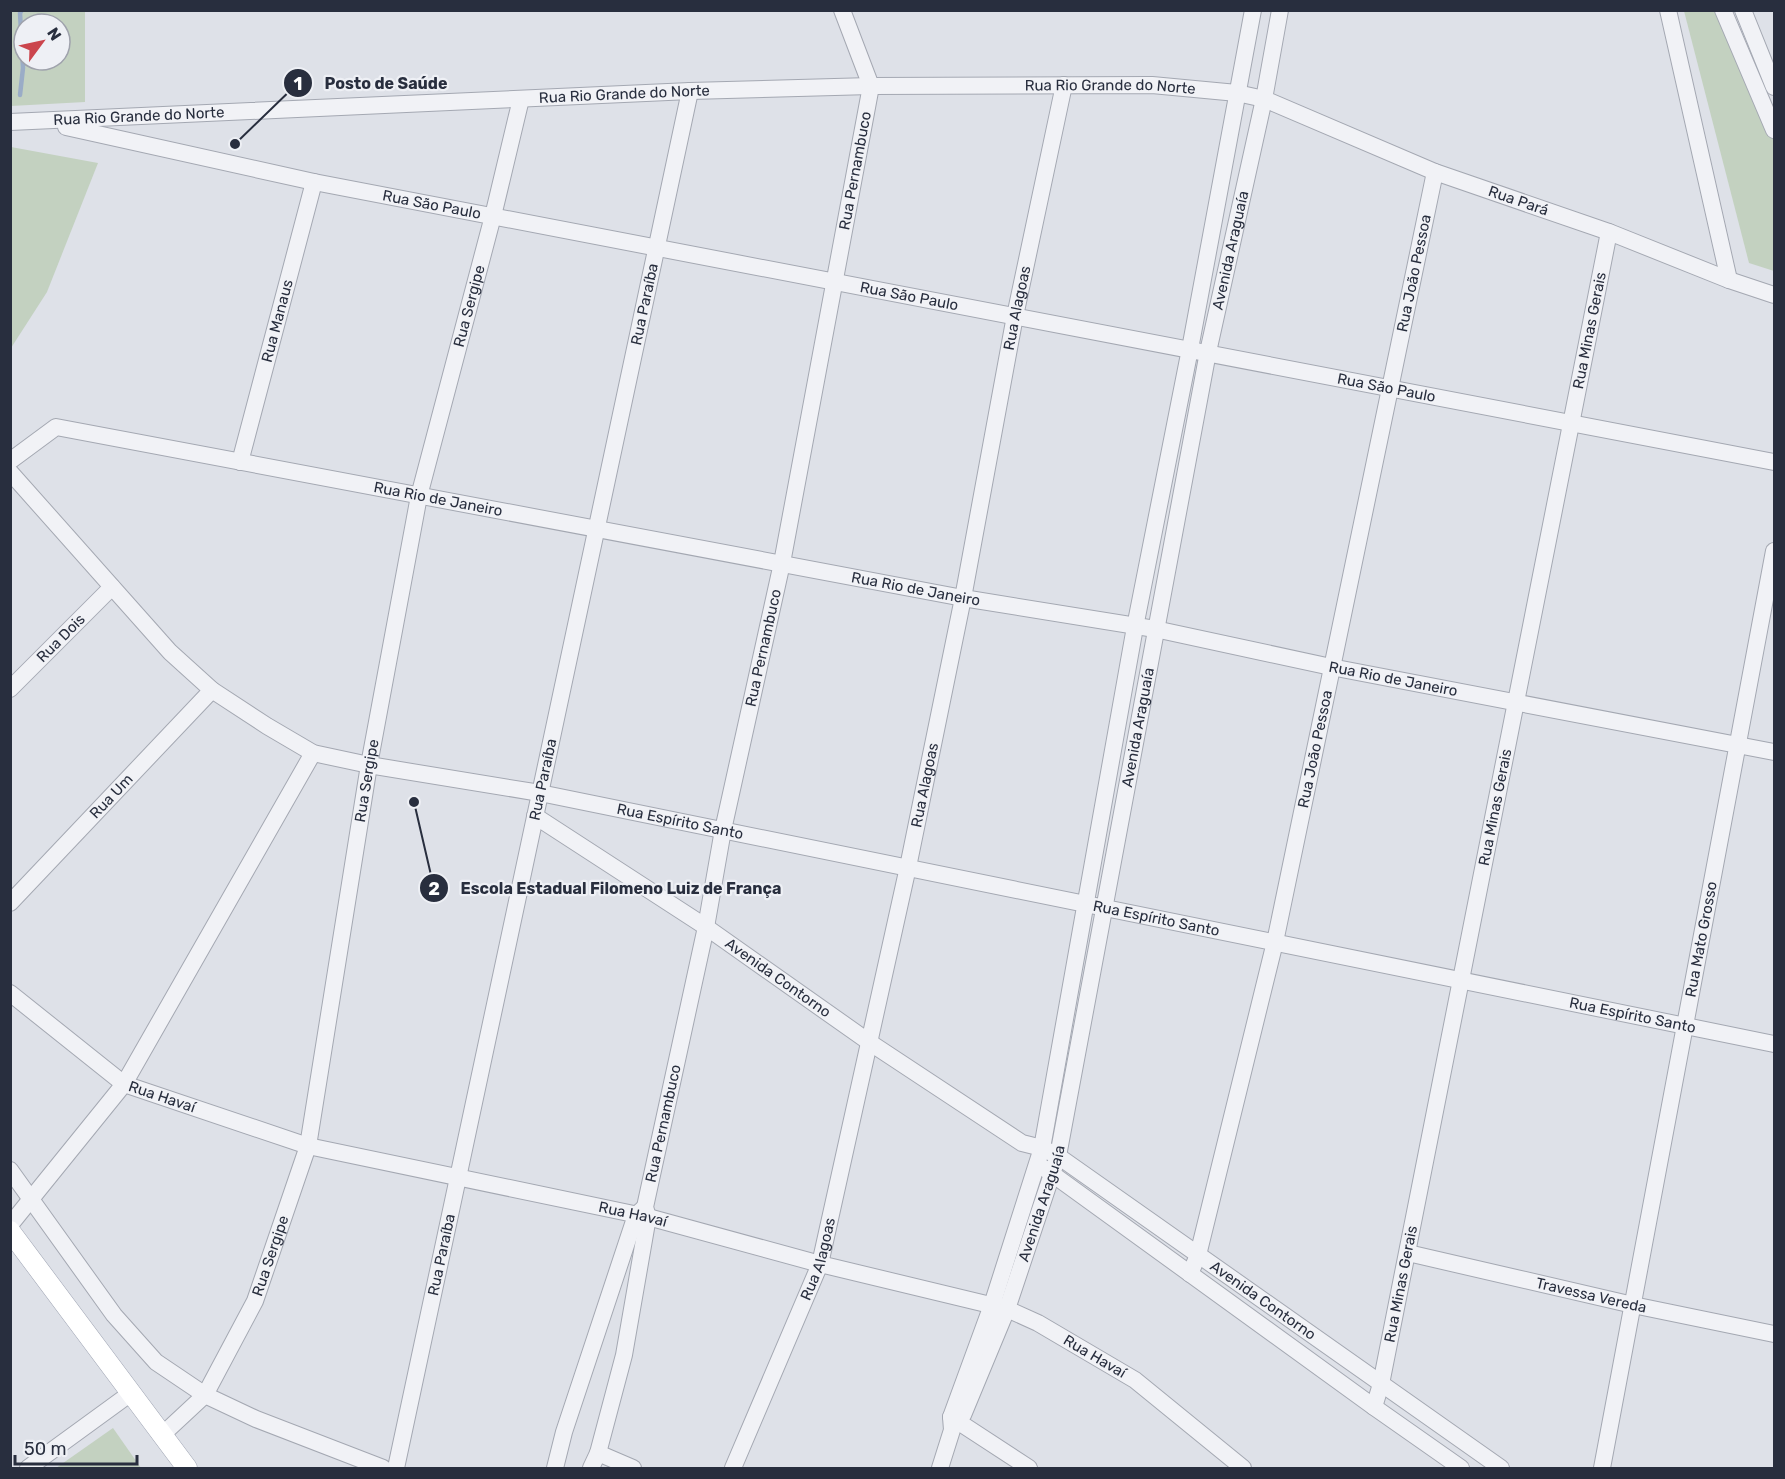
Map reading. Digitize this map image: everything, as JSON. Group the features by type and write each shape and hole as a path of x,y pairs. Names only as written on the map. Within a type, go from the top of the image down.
{"main road":[{"path":"10,1231 187,1468"}],"street":[{"path":"842,10 871,86"},
{"name":"Avenida Araguaía","path":"999,1307 1039,1155 1253,10"},
{"name":"Avenida Araguaía","path":"940,1468 954,1423 1053,1173 1058,1155 1208,352 1264,99 1280,10"},
{"path":"1668,10 1730,280"},
{"path":"1723,10 1774,130"},
{"path":"1743,10 1774,87"},
{"name":"Rua Alagoas","path":"733,1468 820,1264 908,867 963,598 1015,316 1064,85"},
{"name":"Rua Rio Grande do Norte","path":"10,122 690,91 871,86 1152,85 1237,93 1264,99"},
{"name":"Rua Pernambuco","path":"591,1468 598,1453 624,1355 643,1213 706,927 723,830 782,564 871,86"},
{"name":"Rua Paraíba","path":"396,1468 690,91"},
{"name":"Rua Sergipe","path":"162,1435 205,1395 255,1301 308,1146 369,765 420,496 521,99"},
{"name":"Rua Pará","path":"1264,99 1435,172 1609,231 1730,280 1774,295"},
{"name":"Rua São Paulo","path":"45,122 314,182 1774,462"},
{"name":"Rua João Pessoa","path":"1190,1274 1198,1254 1275,942 1435,172"},
{"name":"Rua Manaus","path":"240,462 314,182"},
{"name":"Rua Minas Gerais","path":"1374,1407 1382,1384 1609,231"},
{"path":"1200,295 1220,299"},
{"name":"Rua Rio de Janeiro","path":"10,460 56,427 963,598 1155,629 1331,667 1774,752"},
{"name":"Rua Espírito Santo","path":"10,472 170,652 212,690 313,753 369,765 540,792 1774,1044"},
{"name":"Rua Mato Grosso","path":"1602,1468 1774,551"},
{"name":"Rua Dois","path":"10,689 112,587"},
{"name":"Rua Um","path":"10,903 212,690"},
{"path":"10,1225 124,1084 313,753"},
{"name":"Avenida Contorno","path":"535,816 706,927 869,1042 1022,1143 1039,1155 1053,1173 1461,1468"},
{"name":"Rua Havaí","path":"10,993 124,1084 308,1146 458,1178 643,1213 820,1264 999,1307 1038,1323 1135,1380 1243,1468"},
{"name":"Avenida Contorno","path":"1039,1155 1058,1155 1501,1468"},
{"path":"10,1170 114,1316 156,1362 205,1395 256,1419 383,1468"},
{"name":"Rua Pernambuco","path":"555,1468 564,1432 643,1213"},
{"name":"Travessa Vereda","path":"1408,1253 1633,1305 1774,1334"},
{"path":"28,1468 131,1393"},
{"path":"954,1423 1029,1468"},
{"path":"598,1453 633,1468"}],"green space":[{"path":"11,10 85,11 85,102 11,106"},
{"path":"1684,11 1718,11 1774,139 1774,271 1749,263"},
{"path":"11,147 98,163 47,292 11,348"},
{"path":"113,1428 141,1468 56,1468"}],"waterway":[{"path":"20,95 23,68 20,13 22,10"}],"place":[{"name":"Posto de Saúde","path":"235,144"},
{"name":"Escola Estadual Filomeno Luiz de França","path":"414,802"}]}
